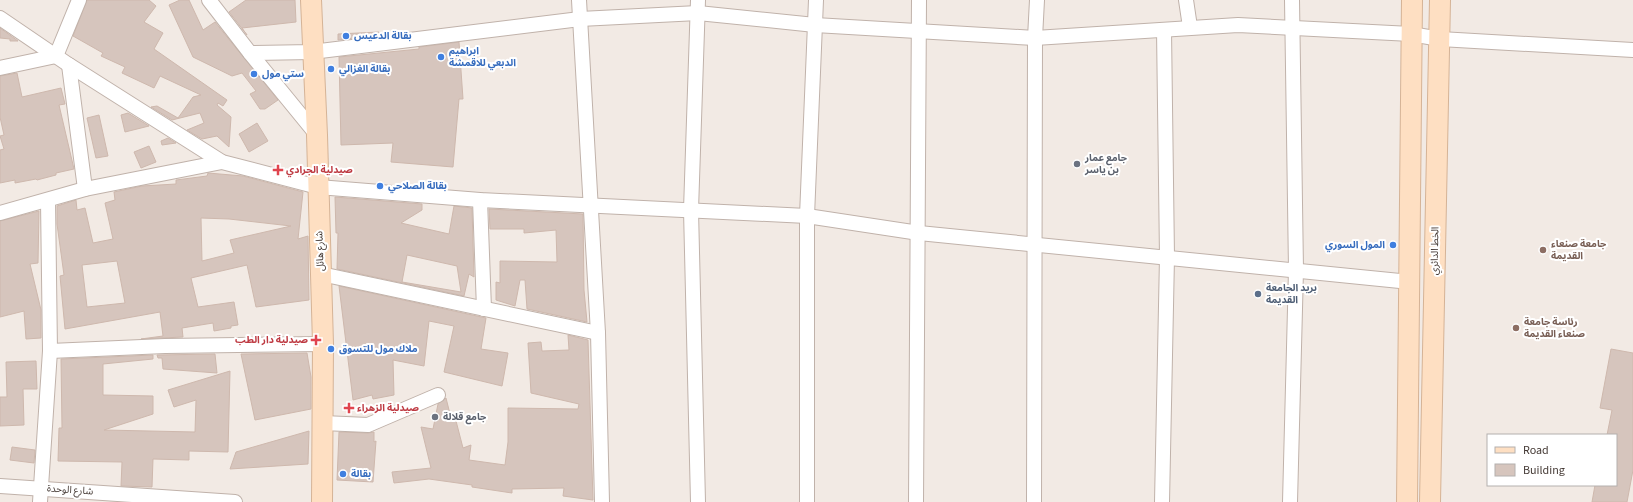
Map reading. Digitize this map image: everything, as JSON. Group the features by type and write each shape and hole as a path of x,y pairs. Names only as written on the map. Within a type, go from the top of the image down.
{"main road":[{"name":"شارع هائل","path":"311,0 312,52 317,135 323,344 322,502"},
{"path":"1407,502 1412,0"},
{"name":"الخط الدائري","path":"1430,502 1440,0"}],"street":[{"path":"56,56 79,0"},
{"path":"209,0 317,135"},
{"path":"579,0 598,333 602,502"},
{"path":"807,502 807,216 816,0"},
{"path":"916,502 919,233 919,0"},
{"path":"1034,502 1036,246 1035,38 1037,0"},
{"path":"1186,0 1190,27"},
{"path":"1290,502 1296,270 1292,0"},
{"path":"250,53 312,52 698,6 815,25 1035,38 1238,25 1411,34 1440,39 1633,50"},
{"path":"698,6 691,210 698,502"},
{"path":"0,18 69,65 222,162 318,187 480,200 807,216 919,233 1036,246 1410,282"},
{"path":"1162,502 1167,258 1164,30"},
{"path":"0,68 56,56"},
{"path":"69,65 85,189"},
{"path":"0,213 48,201 85,189 222,162"},
{"path":"480,200 484,308"},
{"path":"40,495 50,351 48,201"},
{"path":"321,274 598,333"},
{"path":"50,351 165,346 323,344"},
{"path":"323,423 368,425 438,395"},
{"name":"شارع الوحدة","path":"0,486 40,495 235,502"}],"building":[{"path":"87,0 149,0 156,6 144,22 163,33 154,49 227,100 223,106 218,103 217,105 231,117 229,147 217,136 202,139 187,130 204,123 200,113 172,120 151,107 157,106 178,118 193,97 201,95 160,76 154,88 122,73 125,67 101,56 103,53 73,36"},
{"path":"180,0 189,0 203,30 215,22 278,100 265,109 260,109 250,94 256,91 242,73 232,76 193,57 169,5"},
{"path":"246,0 295,0 296,22 242,28 247,35 229,12"},
{"path":"0,28 18,41 10,41 10,39 0,38"},
{"path":"379,32 379,35 338,40 338,34"},
{"path":"459,42 463,99 459,99 453,167 391,162 393,143 341,145 339,57 419,49 419,47"},
{"path":"17,73 22,97 61,88 65,104 59,105 74,169 56,173 56,175 37,180 15,183 15,180 0,183 0,150 4,149 0,136 4,135 0,117 0,76"},
{"path":"128,113 149,126 125,132 121,115"},
{"path":"99,115 108,156 96,158 87,118"},
{"path":"257,123 268,141 249,152 239,134"},
{"path":"168,138 176,143 162,145 161,141"},
{"path":"149,146 156,162 141,168 134,152"},
{"path":"208,173 243,176 303,192 298,239 308,236 309,300 256,307 247,265 191,278 198,307 234,302 238,325 231,326 231,328 214,331 213,323 182,328 183,337 141,339 163,336 160,312 65,329 60,276 64,275 57,224 57,206 76,200 77,210 85,208 93,243 113,239 105,203 115,200 114,192 142,186 176,184 176,180 207,176","holes":["201,218 229,219 291,226 230,240 234,253 202,261","117,261 125,303 87,307 82,265"]},
{"path":"335,197 422,204 422,210 401,223 449,234 454,206 472,208 474,277 469,274 464,296 337,269 338,233 336,233","holes":["407,255 457,266 461,292 402,282"]},
{"path":"489,209 583,214 584,290 587,322 527,309 525,280 520,280 515,306 496,300 496,282 500,283 500,261 557,262 556,230 524,233 524,229 490,229"},
{"path":"39,211 38,263 30,264 41,310 41,338 26,339 24,311 0,317 0,221"},
{"path":"339,286 486,318 481,349 508,353 502,386 444,372 454,326 429,321 424,366 393,360 394,395 373,399 372,395 353,400"},
{"path":"568,335 588,340 593,500 563,496 564,488 512,489 512,493 472,487 472,485 429,479 394,483 392,472 431,468 421,427 433,429 438,404 446,398 451,418 455,417 463,448 471,445 469,460 505,465 508,442 508,408 578,409 579,404 531,393 528,343 541,342 542,351 569,350"},
{"path":"1611,349 1633,353 1633,470 1627,502 1592,502 1595,486 1617,486 1617,434 1607,434 1612,410 1600,408"},
{"path":"307,353 311,377 311,409 255,420 241,354"},
{"path":"215,354 217,373 163,369 162,358 158,358 157,355"},
{"path":"153,355 153,359 103,364 103,395 153,396 153,414 104,430 195,432 196,400 174,407 168,390 230,371 228,452 189,451 189,460 153,459 152,487 121,486 122,462 58,461 59,428 62,428 61,359"},
{"path":"36,361 37,389 23,389 24,425 0,426 0,397 7,397 6,362"},
{"path":"309,431 308,464 230,469 236,452"},
{"path":"339,432 374,432 374,442 376,441 373,482 337,480"},
{"path":"12,447 35,450 34,463 10,460"}],"place":[{"name":"بقالة الدعيس","path":"346,36"},
{"name":"ابراهيم الدبعي للاقمشة","path":"441,57"},
{"name":"بقالة الغزالي","path":"331,69"},
{"name":"ستي مول","path":"254,74"},
{"name":"جامع عمار بن ياسر","path":"1077,164"},
{"name":"صيدلية الجرادي","path":"278,170"},
{"name":"بقالة الصلاحي","path":"380,186"},
{"name":"المول السوري","path":"1393,245"},
{"name":"جامعة صنعاء القديمة","path":"1543,250"},
{"name":"بريد الجامعة القديمة","path":"1258,294"},
{"name":"رئاسة جامعة صنعاء القديمة","path":"1516,328"},
{"name":"صيدلية دار الطب","path":"316,340"},
{"name":"ملاك مول للتسوق","path":"331,349"},
{"name":"صيدلية الزهراء","path":"349,408"},
{"name":"جامع قلالة","path":"435,417"},
{"name":"بقالة","path":"343,474"}]}
